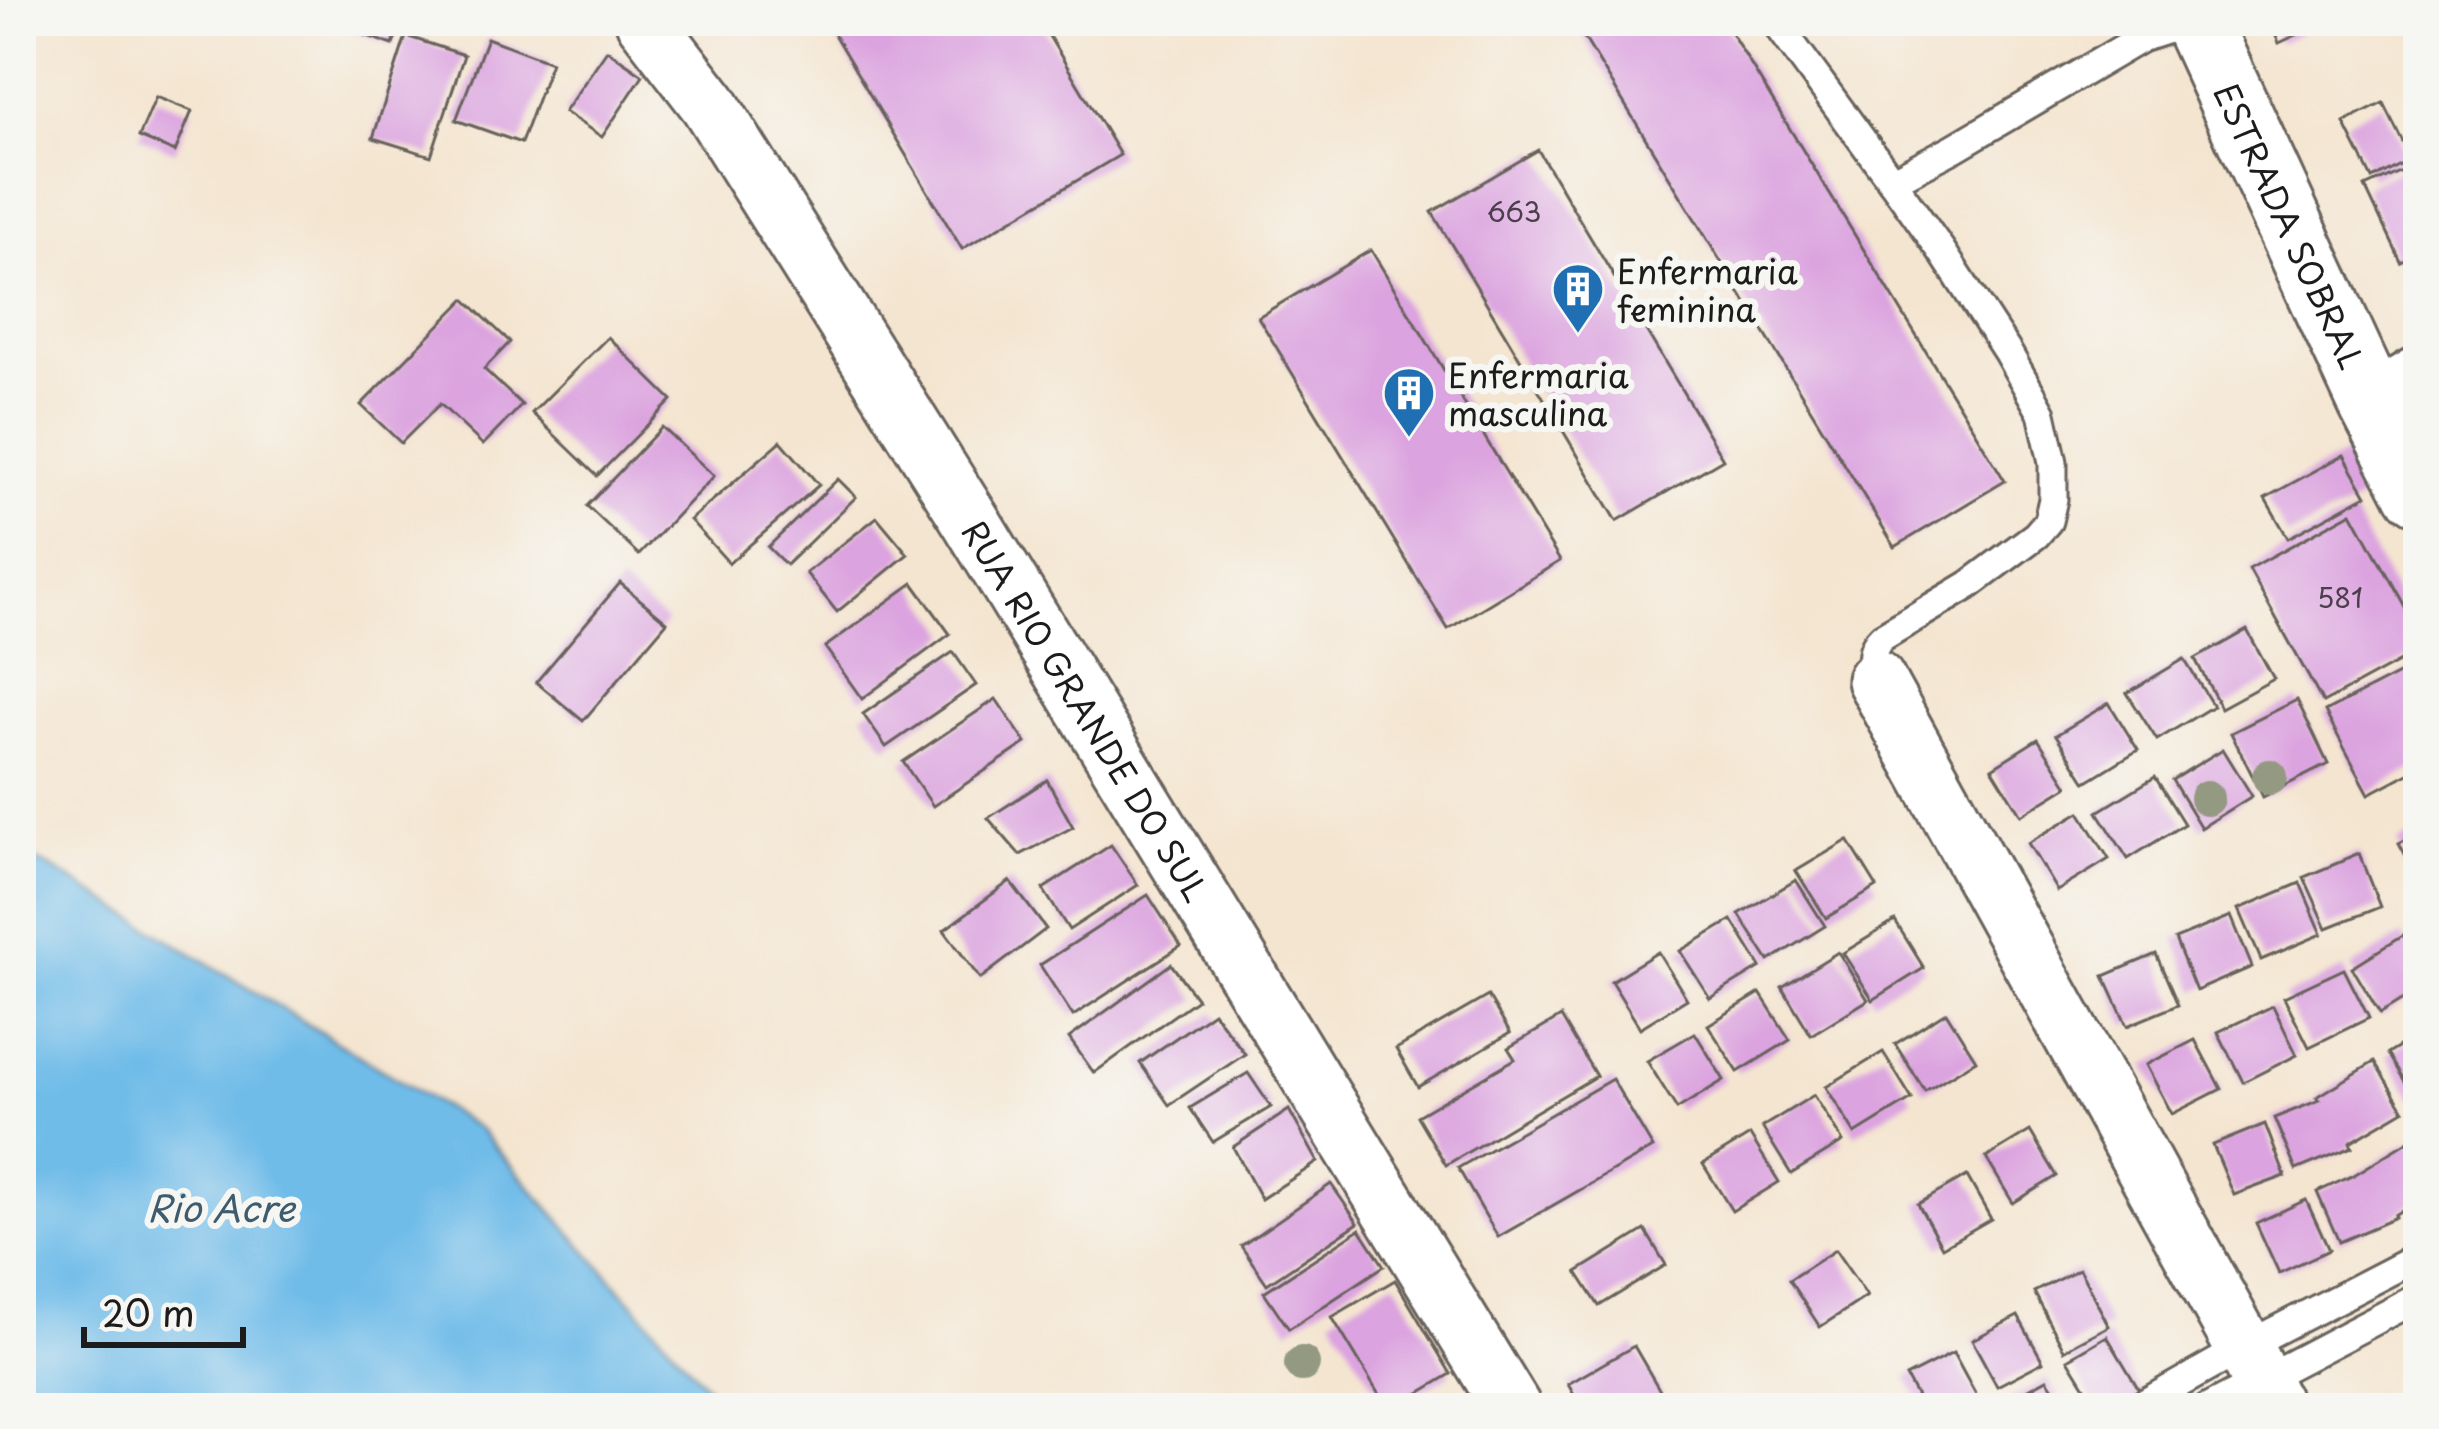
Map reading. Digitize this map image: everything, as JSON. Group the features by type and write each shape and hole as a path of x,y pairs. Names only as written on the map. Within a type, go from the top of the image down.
{"street":[{"name":"RUA RIO GRANDE DO SUL","path":"645,21 709,104 971,521 1512,1408"},
{"name":"ESTRADA SOBRAL","path":"2194,21 2395,389 2418,492"},
{"path":"1876,680 2259,1378"}],"lane":[{"path":"1775,21 1941,250 2008,353 2042,413 2053,462 2054,499 2048,521 2036,536 1969,585 1874,644 1871,655 1876,680"},
{"path":"1892,181 2141,38 2194,21"},
{"path":"2136,1408 2259,1378 2418,1257"},
{"path":"2208,1408 2418,1298"}],"water":[{"name":"Rio Acre","path":"21,854 52,868 479,1129 726,1408 21,1408"}],"building":[{"path":"347,21 401,21 393,45 345,28"},
{"path":"826,21 1040,21 1120,155 962,249"},
{"path":"1574,21 1724,21 2005,481 1895,547"},
{"path":"2269,21 2327,21 2279,43"},
{"path":"406,36 464,55 431,156 373,138"},
{"path":"487,38 551,62 521,143 456,120"},
{"path":"607,50 643,75 602,137 564,112"},
{"path":"156,97 192,111 175,152 139,137"},
{"path":"2383,103 2410,158 2372,179 2344,123"},
{"name":"Enfermaria feminina","path":"1538,150 1723,459 1617,521 1432,212"},
{"path":"2403,169 2418,201 2418,252 2400,261 2365,187"},
{"name":"Enfermaria masculina","path":"1371,250 1560,561 1448,629 1258,317"},
{"path":"465,299 510,342 484,369 522,405 483,445 440,404 401,443 361,405"},
{"path":"608,337 672,400 597,476 532,413"},
{"path":"662,427 714,476 639,555 587,506"},
{"path":"781,441 819,485 729,563 690,520"},
{"path":"2344,455 2367,495 2288,538 2265,498"},
{"path":"838,479 856,497 786,565 768,547"},
{"path":"2352,512 2418,632 2418,651 2323,703 2249,569"},
{"path":"877,517 908,554 837,612 806,573"},
{"path":"620,583 667,622 583,721 536,682"},
{"path":"913,583 950,634 862,699 825,647"},
{"path":"2247,630 2274,679 2221,708 2195,659"},
{"path":"953,652 976,685 886,747 863,714"},
{"path":"2184,659 2213,706 2157,740 2127,693"},
{"path":"2418,664 2418,768 2369,794 2325,712"},
{"path":"996,699 1026,743 933,806 903,762"},
{"path":"2297,700 2328,764 2263,797 2231,733"},
{"path":"2109,703 2138,750 2086,782 2056,735"},
{"path":"2038,739 2068,786 2021,815 1992,768"},
{"path":"2223,749 2252,796 2201,828 2172,780"},
{"path":"2155,777 2184,824 2128,859 2098,812"},
{"path":"1047,780 1073,827 1020,855 988,818"},
{"path":"2080,812 2109,859 2057,891 2028,843"},
{"path":"2418,834 2418,881 2398,844"},
{"path":"1848,840 1877,887 1826,918 1796,871"},
{"path":"1111,845 1138,885 1069,930 1043,889"},
{"path":"2359,854 2380,907 2327,928 2304,877"},
{"path":"1796,880 1825,926 1769,961 1739,914"},
{"path":"1010,881 1046,929 980,979 944,930"},
{"path":"2300,883 2322,934 2261,960 2239,909"},
{"path":"1148,895 1181,946 1073,1016 1040,965"},
{"path":"2231,916 2252,967 2196,991 2175,939"},
{"path":"1732,920 1761,967 1710,998 1680,951"},
{"path":"1895,921 1924,968 1873,1000 1843,953"},
{"path":"2402,936 2418,960 2418,991 2380,1014 2352,967"},
{"path":"1658,952 1687,999 1640,1028 1611,981"},
{"path":"1838,952 1868,1000 1811,1035 1782,987"},
{"path":"2156,954 2178,1005 2127,1026 2104,976"},
{"path":"1171,964 1197,999 1094,1073 1069,1038"},
{"path":"2344,969 2369,1018 2309,1047 2284,997"},
{"path":"1760,993 1790,1040 1738,1072 1708,1025"},
{"path":"1488,996 1510,1033 1418,1087 1396,1049"},
{"path":"2273,1006 2297,1055 2243,1082 2218,1032"},
{"path":"1213,1012 1245,1054 1169,1105 1140,1063"},
{"path":"1946,1012 1976,1060 1925,1091 1895,1044"},
{"path":"1561,1017 1596,1076 1446,1165 1417,1116 1515,1059 1508,1048"},
{"path":"1695,1033 1724,1080 1677,1109 1647,1061"},
{"path":"2418,1035 2418,1104 2387,1054"},
{"path":"2195,1040 2221,1089 2172,1114 2146,1065"},
{"path":"1883,1052 1912,1099 1855,1134 1826,1087"},
{"path":"2374,1062 2404,1110 2350,1142 2352,1147 2296,1170 2274,1118 2320,1100 2317,1097"},
{"path":"1248,1073 1271,1107 1213,1142 1190,1108"},
{"path":"1612,1079 1653,1148 1498,1237 1458,1168"},
{"path":"1814,1095 1843,1142 1791,1174 1762,1127"},
{"path":"1289,1110 1318,1162 1261,1199 1233,1147"},
{"path":"2265,1124 2285,1176 2234,1195 2213,1145"},
{"path":"2030,1131 2057,1176 2013,1203 1986,1158"},
{"path":"1750,1135 1779,1182 1732,1211 1703,1164"},
{"path":"2411,1140 2418,1151 2418,1201 2395,1218 2339,1242 2317,1192"},
{"path":"1967,1176 1991,1219 1942,1247 1918,1204"},
{"path":"1331,1184 1358,1223 1267,1284 1241,1246"},
{"path":"2306,1200 2329,1250 2279,1273 2256,1223"},
{"path":"1360,1229 1384,1266 1289,1329 1264,1292"},
{"path":"1645,1230 1666,1265 1599,1306 1577,1272"},
{"path":"1835,1250 1867,1296 1820,1327 1789,1280"},
{"path":"2079,1269 2109,1326 2064,1350 2034,1292"},
{"path":"1395,1280 1451,1374 1387,1408 1332,1317"},
{"path":"2018,1316 2043,1362 1997,1386 1972,1340"},
{"path":"2107,1336 2144,1398 2127,1408 2098,1408 2068,1359"},
{"path":"1634,1346 1663,1396 1641,1408 1581,1408 1568,1384"},
{"path":"1953,1353 1978,1399 1960,1408 1923,1408 1906,1377"},
{"path":"2047,1379 2067,1408 2008,1408 2005,1402"}],"place":[{"name":"Enfermaria feminina","path":"1578,335"},
{"name":"Enfermaria masculina","path":"1409,439"}]}
